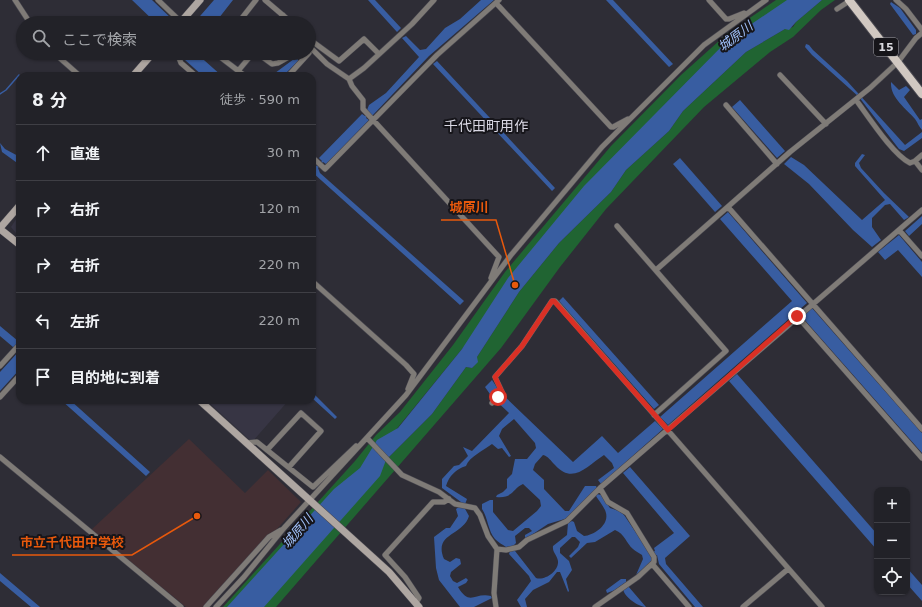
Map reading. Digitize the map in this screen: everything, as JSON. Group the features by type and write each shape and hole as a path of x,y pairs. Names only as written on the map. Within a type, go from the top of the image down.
{"main road":[{"name":"15","path":"850,0 922,94"}],"street":[{"path":"15,0 25,16"},
{"path":"158,0 174,16"},
{"path":"185,16 200,0"},
{"path":"243,16 256,0"},
{"path":"265,0 283,15"},
{"path":"349,79 364,68 412,24 434,0"},
{"path":"709,0 726,19 747,13"},
{"path":"216,607 244,577 309,500 368,438 406,395 490,283 566,188 631,118 704,46 766,0"},
{"path":"838,9 850,0"},
{"path":"656,270 777,164 859,98 898,62 922,31 906,9 896,0"},
{"path":"316,160 325,169 437,55 497,1 611,126 613,127 631,118"},
{"path":"316,44 339,61 364,39 378,54"},
{"path":"316,56 349,79 352,86 363,100 362,109 367,115 499,257 490,283"},
{"path":"62,60 75,72"},
{"path":"136,72 147,60"},
{"path":"180,60 181,63 191,72"},
{"path":"224,60 238,71 247,60"},
{"path":"267,60 272,64 283,60"},
{"path":"292,72 303,60"},
{"path":"780,75 826,124"},
{"path":"859,98 894,149 905,160 910,163 922,155"},
{"path":"726,105 777,164"},
{"path":"915,161 922,170"},
{"path":"728,207 922,429"},
{"path":"16,210 0,229 16,242"},
{"path":"497,549 506,550 519,547 527,540 567,520 600,488 805,309 922,210"},
{"path":"617,226 726,351 654,415"},
{"path":"899,230 922,256"},
{"path":"316,285 406,365 414,374 406,395"},
{"path":"492,403 502,392 495,377 522,346 552,301 554,301 822,607"},
{"path":"797,316 922,458"},
{"path":"0,366 16,348"},
{"path":"0,397 16,379"},
{"path":"203,404 389,572 417,605"},
{"path":"267,450 301,413 321,431 289,467"},
{"path":"368,438 402,475 439,492 462,505 475,508 480,515 488,536 497,549 494,594 496,607"},
{"path":"246,443 257,442 313,487 343,456 361,444"},
{"path":"0,457 181,607"},
{"path":"600,488 608,502 627,513 653,554 653,565 690,607"},
{"path":"417,605 419,598 405,577 385,555 433,502 444,502 449,499"},
{"path":"206,607 269,537 284,528"},
{"path":"595,607 653,565"},
{"path":"743,607 788,569"}],"shaded area":[{"path":"16,219 16,233 11,227"},
{"path":"210,404 285,404 252,442"},
{"path":"189,439 245,493 268,470 301,502 208,607 186,607 91,530"}],"green space":[{"path":"776,0 798,0 733,43 462,349 359,475 239,607 223,607 355,461 376,435 400,412 453,345 505,272 611,146 681,75 729,32"},
{"path":"822,0 835,0 821,10 793,37 770,52 704,107 606,209 560,267 501,348 276,607 255,607 386,460 432,414 466,367 472,368 477,362 477,357 519,292 559,243 611,192 626,170 669,131 683,111 746,52 785,29 793,27 796,22"}],"water":[{"path":"132,0 152,0 169,16 149,16"},
{"path":"214,0 233,0 220,16 200,16"},
{"path":"368,0 375,0 401,28 397,32"},
{"path":"481,0 494,0 429,56 372,116 369,114 366,118 369,120 326,164 323,162 318,168 320,173 464,301 460,305 316,176 316,165 317,166 322,161 319,158 362,114 365,116 369,112 367,110 369,105 386,93 419,57 402,38 406,36 420,50 426,49 445,28 460,19"},
{"path":"606,0 613,0 673,64 669,67"},
{"path":"787,0 822,0 796,22 789,30 785,29 746,52 683,111 669,131 626,170 611,192 559,243 519,292 477,357 478,362 472,368 466,367 432,414 386,460 380,476 264,607 227,607 334,489 360,468 377,440 398,428 462,349 508,278 584,186 728,40"},
{"path":"891,2 900,8 916,30 916,34 913,35 890,4"},
{"path":"806,44 809,45 847,81 905,145 922,132 922,138 904,151 899,149 859,97 812,55 805,47"},
{"path":"185,60 204,60 217,72 198,72"},
{"path":"293,60 298,60 287,72 276,72"},
{"path":"437,61 555,188 552,191 433,64"},
{"path":"891,82 899,90 906,86 910,90 904,97 920,120 922,119 922,130 915,119 896,98 891,88"},
{"path":"740,100 785,151 777,158 732,107"},
{"path":"0,143 5,149 16,155 16,162 2,152"},
{"path":"862,154 865,155 859,163 861,168 909,217 904,220 890,204 885,205 872,218 872,227 881,240 872,247 853,230 809,184 784,164 791,157 804,165 862,220 885,200 855,166 855,163"},
{"path":"680,158 722,206 715,212 673,164"},
{"path":"728,212 807,303 668,425 660,417 792,301 720,219"},
{"path":"922,216 922,224 909,236 905,231"},
{"path":"899,235 922,262 922,277 898,250 885,260 878,252"},
{"path":"563,297 659,405 654,409 559,301"},
{"path":"812,308 922,433 922,453 802,317"},
{"path":"0,326 16,339 16,346 13,347 0,336"},
{"path":"16,354 16,373 0,391 0,372"},
{"path":"737,374 874,531 874,547 729,381"},
{"path":"492,380 500,392 573,462 602,436 618,453 655,421 663,429 601,484 598,480 614,468 612,463 604,455 580,472 574,474 562,471 543,455 535,464 533,470 544,480 544,489 565,511 569,511 585,486 596,486 597,488 568,518 548,524 527,538 525,538 525,535 532,531 529,528 525,528 515,536 516,543 513,546 506,547 493,536 482,509 482,504 493,500 493,512 508,530 513,531 541,506 540,500 523,484 509,495 496,497 507,488 507,479 512,474 515,459 527,459 536,448 535,443 514,419 502,429 499,436 511,456 509,457 502,448 498,449 492,444 473,457 466,466 453,473 446,486 467,499 464,507 469,516 466,523 445,539 442,544 444,559 450,562 456,558 460,559 461,564 451,572 450,576 453,581 457,583 466,578 468,580 466,583 458,587 462,593 469,598 485,595 491,596 492,598 474,607 460,607 439,580 436,568 434,537 446,528 450,528 458,516 456,509 460,506 461,502 442,488 442,479 454,466 459,465 468,456 463,447 472,451 509,413 492,397 485,387"},
{"path":"316,396 337,417 335,419 316,402"},
{"path":"65,404 74,404 150,472 146,476"},
{"path":"630,467 690,536 665,558 666,564 703,607 695,607 659,564 657,555 652,557 650,564 636,575 643,559 642,555 633,549 623,536 615,530 595,542 587,543 571,558 569,556 578,547 580,542 575,537 572,537 560,548 560,553 569,561 572,570 566,579 569,591 568,592 560,572 557,572 549,582 533,590 525,599 527,607 521,607 517,600 531,581 529,576 509,554 510,551 515,551 536,578 540,579 547,577 554,572 558,565 553,546 567,535 568,523 572,521 574,522 577,531 584,536 592,534 600,529 605,522 606,513 596,496 597,494 601,495 610,508 619,511 624,515 650,553 655,551 654,548 674,533 623,473"},
{"path":"910,571 922,585 922,601 910,587"},
{"path":"0,573 40,607 31,607 0,581"},
{"path":"621,579 626,579 626,582 615,590 607,593 606,590"},
{"path":"628,586 646,607 636,603 626,595 623,589"}],"waterway":[{"path":"0,94 6,90 16,78"}],"place":[{"name":"城原川","path":"515,285"},
{"name":"市立千代田中学校","path":"197,516"}],"district":[{"name":"千代田町用作","path":"486,126"}],"route":[{"path":"498,397 502,392 495,377 522,346 552,301 554,301 668,430 797,316"}]}
